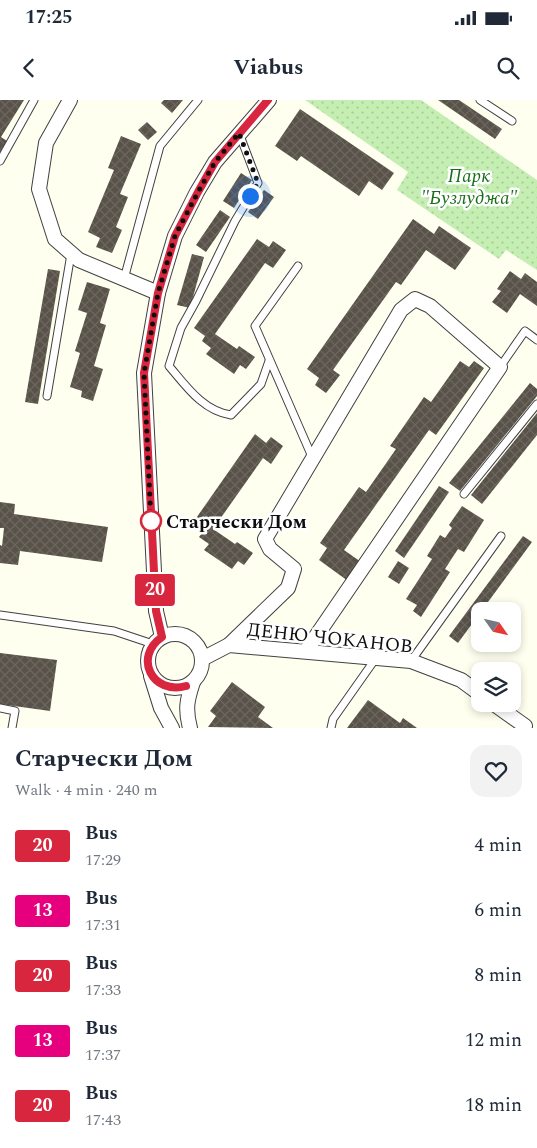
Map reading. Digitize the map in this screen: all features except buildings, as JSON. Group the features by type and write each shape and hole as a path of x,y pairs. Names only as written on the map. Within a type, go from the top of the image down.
{"street":[{"path":"70,100 46,142 39,189 55,240 80,260 158,293"},
{"path":"172,728 162,708 150,673 148,658 158,641 144,373 158,293 175,236 215,162 268,100"},
{"path":"229,645 288,588 294,569 270,549 265,539 402,310 415,299 430,306 500,367 306,651"},
{"path":"158,641 175,634 188,637 198,646 202,660 186,703 190,728"},
{"name":"ДЕНЮ ЧОКАНОВ","path":"202,660 229,645 411,661 461,680 471,687"},
{"path":"150,673 162,685 170,688 186,686 193,682"},
{"path":"505,712 525,726"}],"lane":[{"path":"0,161 34,100"},
{"path":"124,279 160,146 198,100"},
{"path":"480,100 512,121"},
{"path":"239,133 258,183 235,221 181,328 169,366 198,399 220,413 231,415 261,384 269,361"},
{"path":"48,396 71,254"},
{"path":"298,266 255,326 313,459"},
{"path":"500,367 525,332 537,340"},
{"path":"464,494 537,404"},
{"path":"411,661 501,536"},
{"path":"0,615 114,631 158,641"},
{"path":"331,728 333,719 376,658"},
{"path":"0,708 15,711 12,728"}],"green space":[{"name":"Парк \"Бузлуджа\"","path":"305,100 421,100 537,180 537,270 506,250 499,259 397,190 408,172"}],"bus line":[{"name":"20","path":"186,686 170,688 162,685 155,680 148,666 148,658 153,644 162,637 156,611 144,373 158,293 175,236 215,162 268,100"}],"place":[{"name":"Старчески Дом","path":"151,521"}],"route":[{"path":"151,521 144,373 158,293 175,236 215,162 239,133 258,183 250,196"}]}
